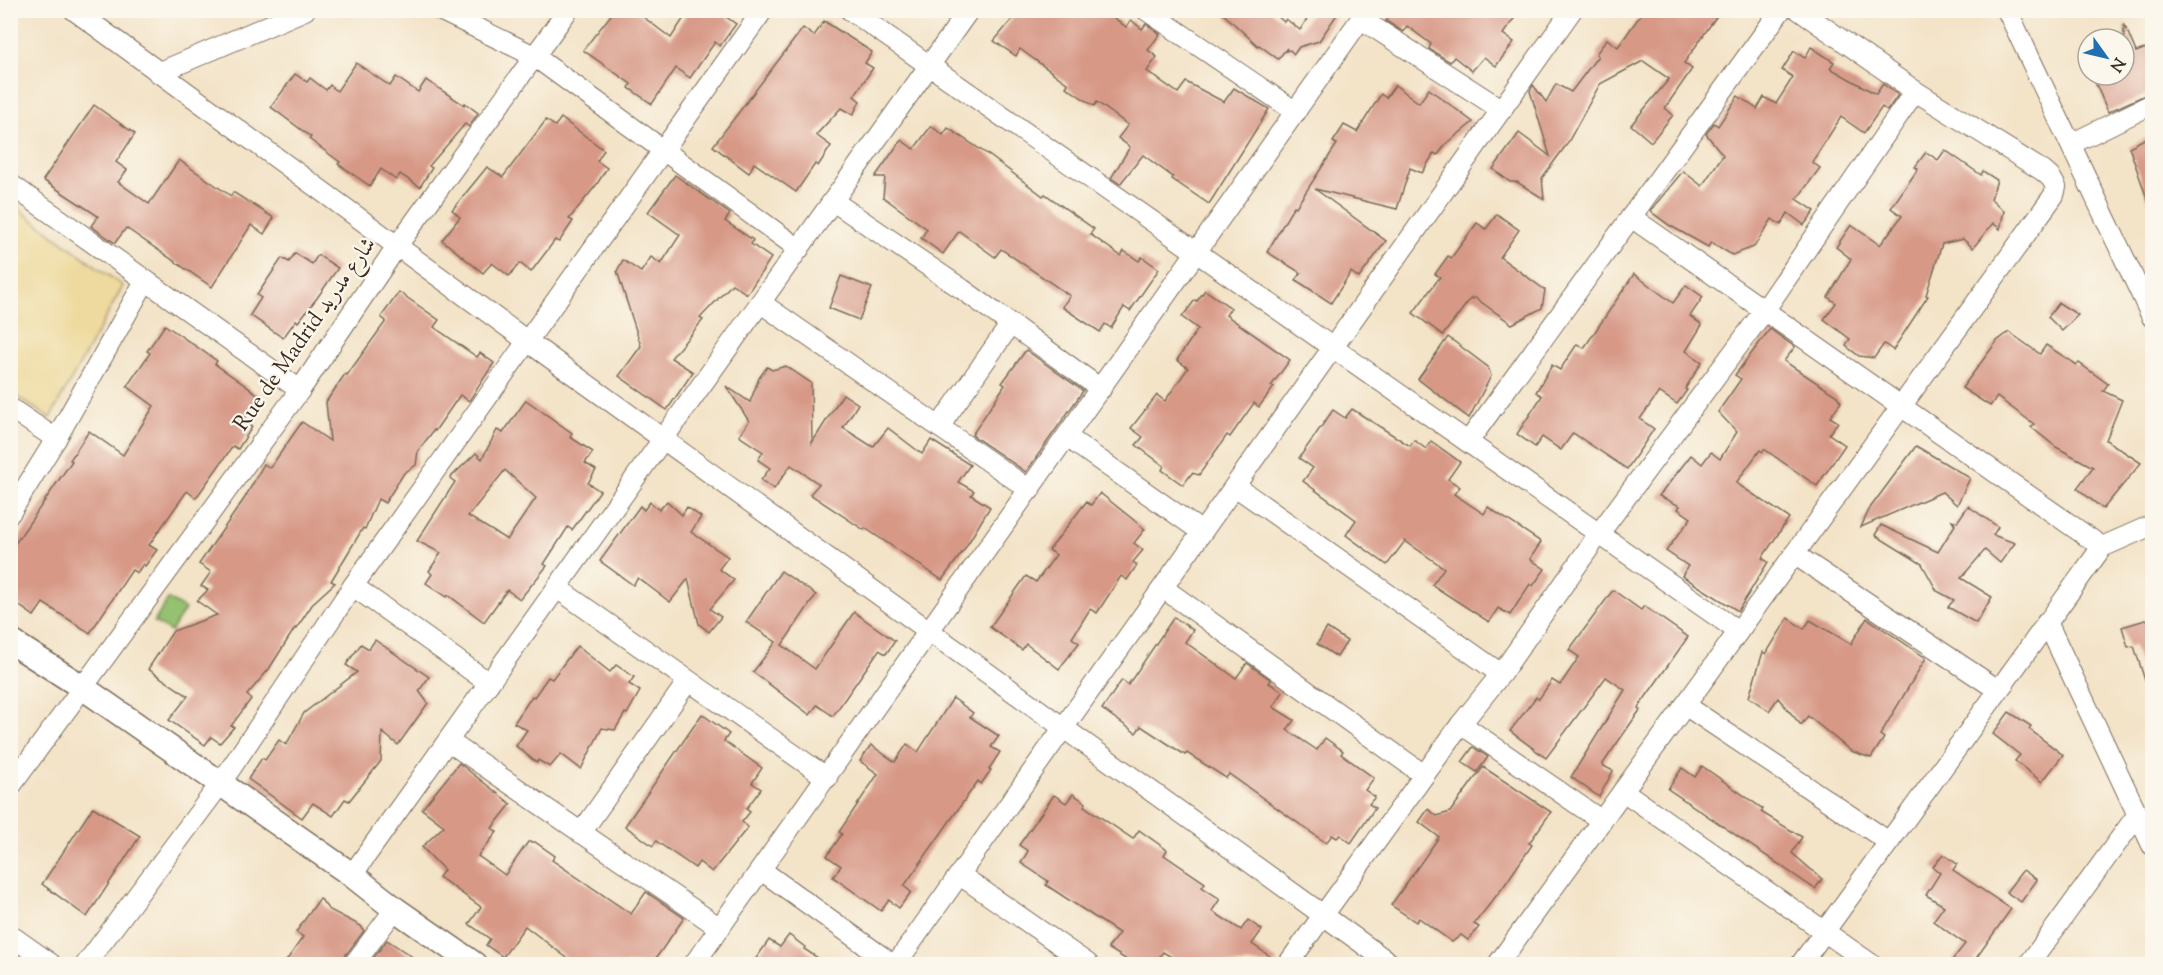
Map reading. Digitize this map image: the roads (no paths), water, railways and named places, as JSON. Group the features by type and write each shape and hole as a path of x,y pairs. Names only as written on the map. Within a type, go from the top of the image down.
{"street":[{"path":"74,10 527,341 1391,964"},
{"path":"158,73 305,10"},
{"path":"440,10 534,56 799,249"},
{"name":"Rue de Madrid شارع مدريد","path":"10,787 300,390 397,246 568,10"},
{"path":"86,964 221,783 353,586 763,10"},
{"path":"850,10 1738,631"},
{"path":"352,875 969,10"},
{"path":"1146,10 1296,112"},
{"path":"761,870 894,964 960,875 1572,10"},
{"path":"1467,442 1781,10"},
{"path":"1498,964 2054,195 2056,187 2043,171 1915,91 1799,10"},
{"path":"2007,10 2152,317"},
{"path":"694,964 1364,15 1502,110"},
{"path":"1288,964 1461,724 1501,674 1598,535 1764,311 1915,91"},
{"path":"2070,144 2152,104"},
{"path":"10,184 300,390"},
{"path":"833,201 962,289 1101,389"},
{"path":"1631,217 2102,547"},
{"path":"10,513 56,439 145,281"},
{"path":"760,303 1030,490"},
{"path":"939,427 1010,325"},
{"path":"10,408 56,439"},
{"path":"1067,437 1202,532"},
{"path":"1235,486 1501,674"},
{"path":"1801,964 2102,547 2152,525"},
{"path":"1794,554 1998,690"},
{"path":"353,586 489,683"},
{"path":"557,588 827,778"},
{"path":"1163,588 1424,775"},
{"path":"2047,622 2152,845"},
{"path":"10,641 82,687 221,783 474,964"},
{"path":"582,833 688,681"},
{"path":"1685,705 1889,842"},
{"path":"1461,724 1602,821"},
{"path":"448,741 720,928"},
{"path":"1623,791 1871,964"},
{"path":"2029,964 2138,814"},
{"path":"960,875 1088,964"},
{"path":"354,964 395,909"},
{"path":"10,935 51,964"}]}
